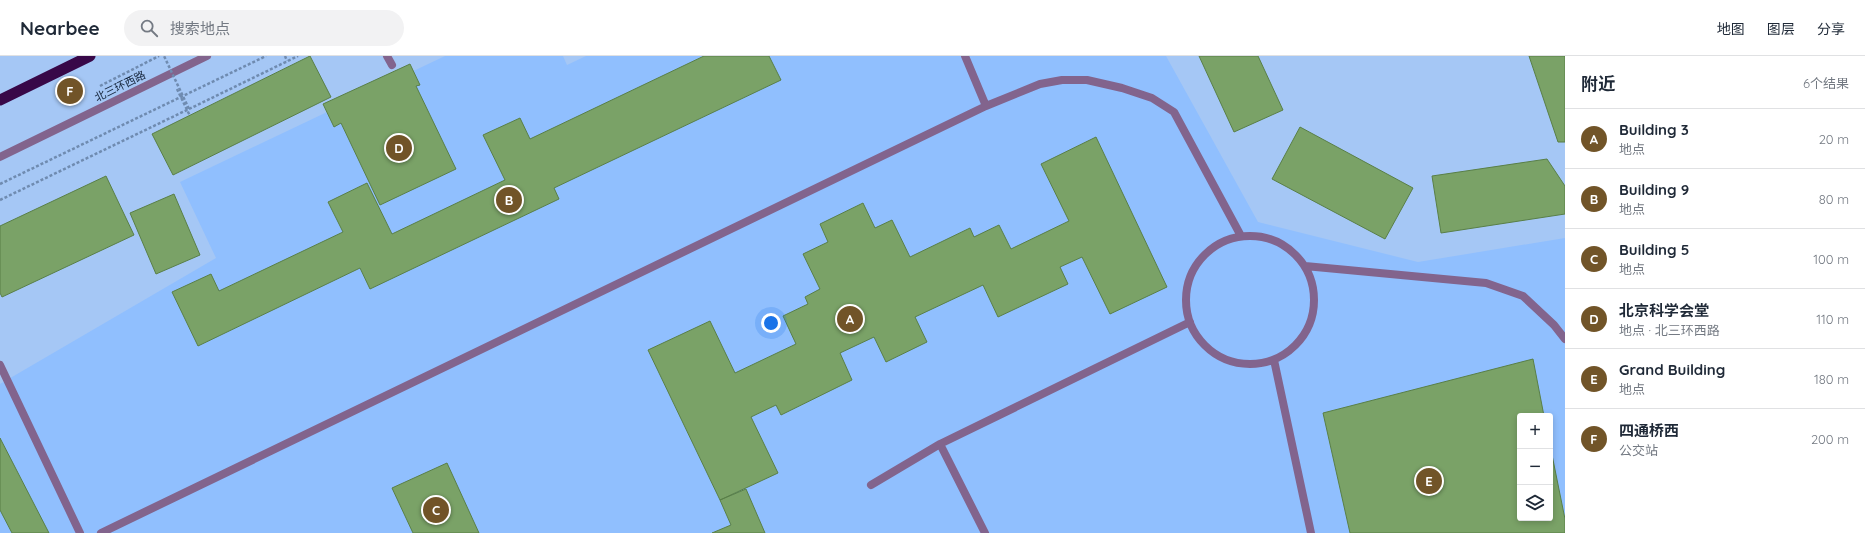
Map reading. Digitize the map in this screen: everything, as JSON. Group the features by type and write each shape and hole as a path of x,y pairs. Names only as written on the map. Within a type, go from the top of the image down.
{"highway":[{"path":"0,100 90,56"}],"street":[{"name":"北三环西路","path":"0,158 207,56"},
{"path":"387,56 392,65"},
{"path":"965,56 986,106"},
{"path":"101,533 986,106 1040,84 1062,80 1087,80 1122,88 1152,98 1174,112 1241,236"},
{"path":"1241,236 1256,236 1270,239 1284,245 1296,254 1305,266 1311,278 1315,306 1312,320 1306,332 1297,344 1287,353 1274,360 1245,364 1231,361 1218,355 1206,346 1196,335 1190,322 1186,294 1189,280 1195,267 1204,255 1215,246 1227,240 1241,236"},
{"path":"1305,266 1486,283 1523,296 1554,325 1565,339"},
{"path":"871,485 940,444 1190,322"},
{"path":"1274,360 1311,533"},
{"path":"0,365 80,533"},
{"path":"940,444 985,533"}],"path":[{"path":"100,86 159,56"},
{"path":"164,56 189,109"},
{"path":"0,184 266,56"},
{"path":"285,56 287,61"},
{"path":"0,200 298,56"},
{"path":"169,74 190,116"}],"shaded area":[{"path":"445,56 563,56 567,65 586,56 1166,56 1258,222 1418,262 1565,238 1565,533 0,533 0,384 216,258 180,182"}],"building":[{"path":"310,56 331,97 173,175 152,134"},
{"path":"704,56 769,56 781,80 554,188 559,199 370,289 360,268 198,346 172,292 211,274 219,291 343,232 328,202 367,183 392,234 505,180 483,135 520,118 530,139"},
{"path":"1199,56 1258,56 1283,110 1234,132"},
{"path":"1529,56 1565,56 1565,142 1558,142"},
{"path":"410,64 420,85 416,86 456,169 380,205 341,123 334,127 323,104"},
{"path":"1300,127 1413,188 1385,239 1272,179"},
{"path":"1096,137 1167,287 1110,314 1082,257 1060,267 1068,284 998,317 983,285 915,317 927,342 886,362 874,337 840,353 852,380 781,415 776,405 751,417 778,473 720,500 648,350 710,321 735,373 796,344 783,316 808,304 805,297 820,289 803,254 828,242 820,224 863,203 875,228 892,220 910,257 970,228 974,237 999,225 1011,249 1069,221 1041,164"},
{"path":"1547,159 1565,186 1565,214 1441,233 1432,176"},
{"path":"106,176 134,235 2,297 0,293 0,226"},
{"path":"174,194 200,255 156,274 130,213"},
{"path":"1533,359 1543,413 1517,413 1517,521 1553,521 1553,460 1565,519 1565,533 1350,533 1323,413"},
{"path":"0,438 49,533 12,533 0,510"},
{"path":"447,463 479,533 413,533 392,488"},
{"path":"746,489 765,533 712,533 731,525 720,500"}],"place":[{"name":"四通桥西","path":"70,91"},
{"name":"北京科学会堂","path":"399,148"},
{"name":"Building 9","path":"509,200"},
{"name":"Building 3","path":"850,319"},
{"name":"Grand Building","path":"1429,481"},
{"name":"Building 5","path":"436,510"}]}
